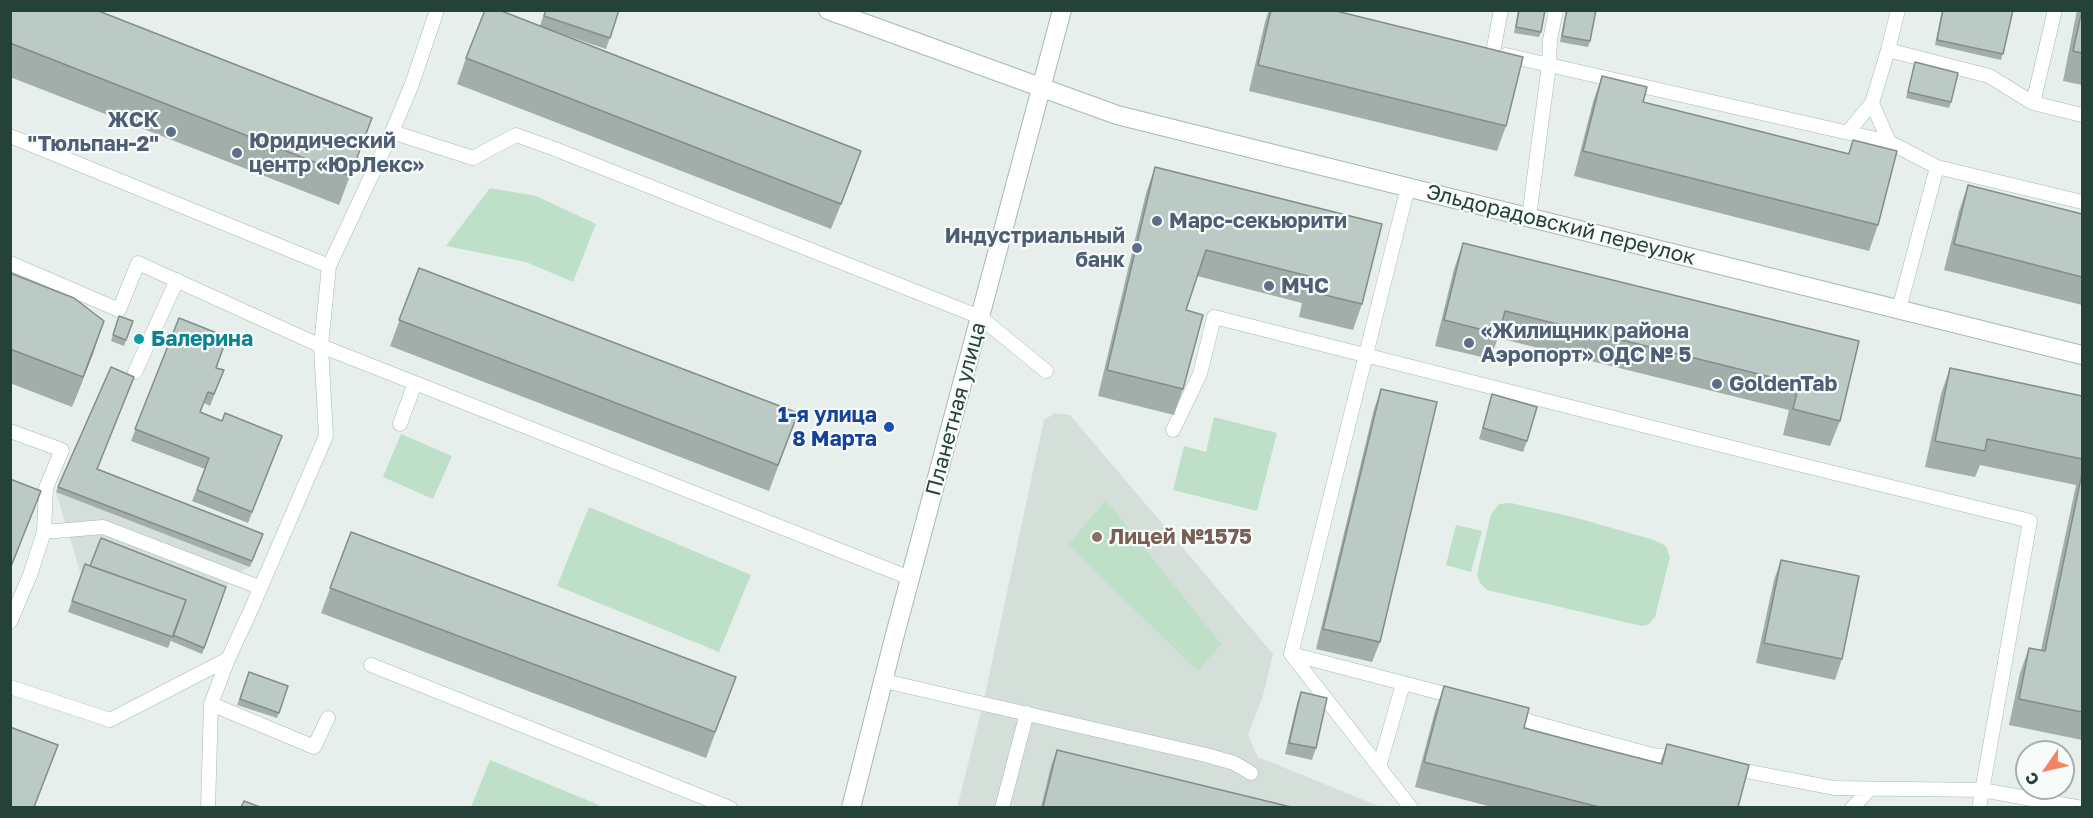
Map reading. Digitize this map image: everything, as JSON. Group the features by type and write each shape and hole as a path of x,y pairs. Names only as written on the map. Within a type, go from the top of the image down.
{"street":[{"path":"828,10 1041,88"},
{"name":"Планетная улица","path":"851,807 1062,10"},
{"name":"Эльдорадовский переулок","path":"1041,88 1117,115 2082,355"}],"lane":[{"path":"212,806 211,704 228,659 326,436 321,346 329,266 392,132 412,84 437,10"},
{"path":"1493,52 1501,10"},
{"path":"1529,217 1549,64 1550,40 1556,10"},
{"path":"1848,132 1872,103 1898,10"},
{"path":"2033,103 2055,10"},
{"path":"1476,48 1889,142 1937,167 2082,202"},
{"path":"1888,50 1989,76 2033,103 2082,115"},
{"path":"1872,103 1889,142"},
{"path":"392,132 473,158 516,135 980,317 1046,371"},
{"path":"10,136 329,266"},
{"path":"1899,309 1937,167"},
{"path":"1291,654 1408,187"},
{"path":"10,263 119,310 138,263 321,346 910,578"},
{"path":"135,372 177,280"},
{"path":"1173,430 1200,374 1214,317 2030,521 1979,807"},
{"path":"400,424 415,383"},
{"path":"10,431 62,450 46,488 44,532 30,575 10,622"},
{"path":"44,532 103,527 260,587"},
{"path":"1291,654 1467,699"},
{"path":"1291,654 1411,807"},
{"path":"10,687 110,720 228,659"},
{"path":"371,665 730,807"},
{"path":"884,681 1206,754 1234,763 1251,773"},
{"path":"1379,767 1403,684"},
{"path":"211,704 314,747 328,718"},
{"path":"1499,706 1531,722 1652,755 1691,760"},
{"path":"1002,807 1027,713"},
{"path":"1722,766 1834,788 1982,790 2082,807"},
{"path":"1852,807 1870,789"}],"shaded area":[{"name":"Лицей №1575","path":"1055,413 1070,415 1273,654 1263,696 1248,735 1258,757 1381,807 957,808 983,704 1044,420"},
{"path":"68,464 261,539 250,567 232,576 202,654 171,641 181,612 81,575 56,492"}],"green space":[{"path":"490,188 536,196 596,224 573,282 526,262 446,246"},
{"path":"1214,417 1277,433 1257,511 1173,490 1184,446 1206,452"},
{"path":"401,434 452,456 433,499 383,477"},
{"path":"1106,500 1221,644 1198,671 1068,545"},
{"path":"1511,503 1577,518 1654,540 1666,546 1670,557 1655,617 1649,624 1642,626 1487,590 1480,583 1477,574 1491,514 1499,504"},
{"path":"589,507 751,575 719,652 557,586"},
{"path":"1456,525 1482,531 1471,572 1446,565"},
{"path":"490,760 599,805 598,807 471,807"}],"building":[{"path":"10,10 96,10 372,118 350,176 10,43"},
{"path":"485,10 499,10 861,151 841,204 466,58"},
{"path":"546,10 619,10 610,38 544,16"},
{"path":"1271,10 1332,10 1523,57 1506,126 1258,65"},
{"path":"1519,10 1545,10 1541,32 1516,27"},
{"path":"1567,10 1596,10 1590,41 1562,36"},
{"path":"1943,10 2013,10 2003,54 1937,40"},
{"path":"2082,10 2082,53 2073,51"},
{"path":"1915,62 1958,73 1951,102 1908,92"},
{"path":"1602,76 1647,87 1643,102 1849,154 1853,140 1897,151 1878,225 1583,151"},
{"path":"1155,167 1382,224 1362,304 1308,291 1312,277 1206,250 1186,310 1203,315 1183,389 1107,370"},
{"path":"1968,185 2082,214 2082,277 1954,244"},
{"path":"1463,243 1859,341 1840,421 1793,409 1799,384 1505,311 1499,334 1444,320"},
{"path":"419,268 798,413 778,465 399,320"},
{"path":"10,273 74,298 104,321 83,377 10,349"},
{"path":"119,316 133,321 126,340 113,335"},
{"path":"179,318 227,337 216,368 224,370 214,394 208,392 200,412 222,421 225,413 282,436 252,512 197,490 209,458 135,429"},
{"path":"111,367 134,377 97,469 263,534 252,561 58,487"},
{"path":"1950,368 2082,396 2082,459 1987,439 1985,451 1935,441"},
{"path":"1381,389 1437,402 1380,642 1323,629"},
{"path":"1492,394 1537,407 1527,441 1483,428"},
{"path":"2082,473 2082,712 2019,699 2029,648 2045,651"},
{"path":"10,479 41,491 10,569"},
{"path":"351,532 736,677 715,732 330,588"},
{"path":"101,538 226,587 204,648 173,635 186,600 90,566"},
{"path":"1781,560 1859,576 1842,659 1764,643"},
{"path":"85,564 186,600 173,637 72,601"},
{"path":"249,672 288,686 279,713 240,699"},
{"path":"1444,686 1529,708 1524,728 1592,746 1662,764 1667,744 1749,765 1738,807 1599,807 1424,762"},
{"path":"1301,692 1327,698 1316,748 1289,743"},
{"path":"10,727 58,745 34,807 10,807"},
{"path":"1057,750 1291,807 1043,807"},
{"path":"244,801 260,807 241,807"}],"place":[{"name":"ЖСК \"Тюльпан-2\"","path":"171,132"},
{"name":"Юридический центр «ЮрЛекс»","path":"237,153"},
{"name":"Марс-секьюрити","path":"1157,221"},
{"name":"Индустриальный банк","path":"1137,248"},
{"name":"МЧС","path":"1269,286"},
{"name":"Балерина","path":"139,339"},
{"name":"«Жилищник района Аэропорт» ОДС № 5","path":"1469,343"},
{"name":"GoldenTab","path":"1717,384"},
{"name":"1-я улица 8 Марта","path":"889,427"},
{"name":"Лицей №1575","path":"1097,537"}]}
